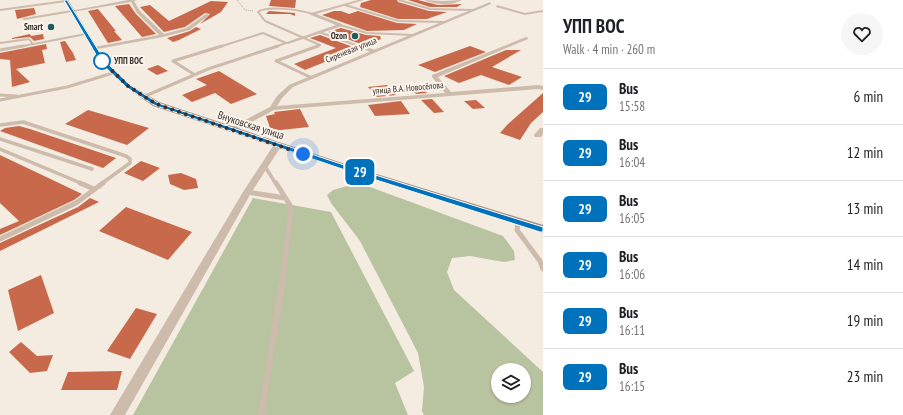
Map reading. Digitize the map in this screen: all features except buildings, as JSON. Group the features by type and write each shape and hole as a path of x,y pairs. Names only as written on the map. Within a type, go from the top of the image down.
{"main road":[{"name":"Внуковская улица","path":"66,0 103,62 113,73 143,97 168,109 278,146 543,229"}],"street":[{"path":"312,14 362,0"},
{"path":"426,0 432,2 455,2 460,0"},
{"path":"72,11 134,1 138,12 163,36"},
{"name":"Сиреневая улица","path":"230,130 273,108 280,97 291,86 490,3 484,1"},
{"path":"506,2 497,6 525,14 543,11"},
{"path":"312,14 340,24"},
{"path":"94,49 163,36 188,29 207,15"},
{"path":"286,43 340,24"},
{"path":"449,94 434,76 526,38"},
{"name":"улица В.А. Новосёлова","path":"273,108 538,87 543,88"},
{"path":"117,415 247,192 264,164 278,146"}],"lane":[{"path":"0,10 66,0"},
{"path":"399,0 430,9 472,10"},
{"path":"345,5 398,21 443,22"},
{"path":"310,77 276,61 320,45 265,21 259,11 265,9 300,10 312,14"},
{"path":"24,19 72,11"},
{"path":"340,24 367,33 413,35"},
{"path":"319,32 372,52"},
{"path":"195,75 173,61 263,33 286,43"},
{"path":"0,50 86,34"},
{"path":"0,43 29,39 33,44"},
{"path":"143,97 195,75 286,43"},
{"path":"0,100 74,85 113,73"},
{"path":"0,95 20,96"},
{"path":"0,125 22,122 126,156 130,160 130,163 76,203 0,239"},
{"path":"0,139 92,169"},
{"path":"0,149 94,189"},
{"path":"261,415 281,294 292,210 264,164"},
{"path":"247,192 285,198"},
{"path":"518,222 517,230 540,261 543,269"}],"path":[{"path":"238,0 239,4 245,10 259,11"}],"green space":[{"path":"347,186 370,187 503,236 514,251 515,260 504,262 470,256 452,258 447,272 454,290 543,372 543,415 424,415 422,411 424,387 418,353 360,241 331,203 327,195 333,190"},
{"path":"253,198 331,212 414,371 395,383 408,415 133,415"}],"bus line":[{"name":"29","path":"66,0 103,62 128,86 156,104 354,170 543,229"}],"place":[{"name":"Smart","path":"51,27"},
{"name":"Ozon","path":"355,36"},
{"name":"УПП ВОС","path":"102,61"}],"route":[{"path":"102,61 128,86 156,104 303,154"}]}
